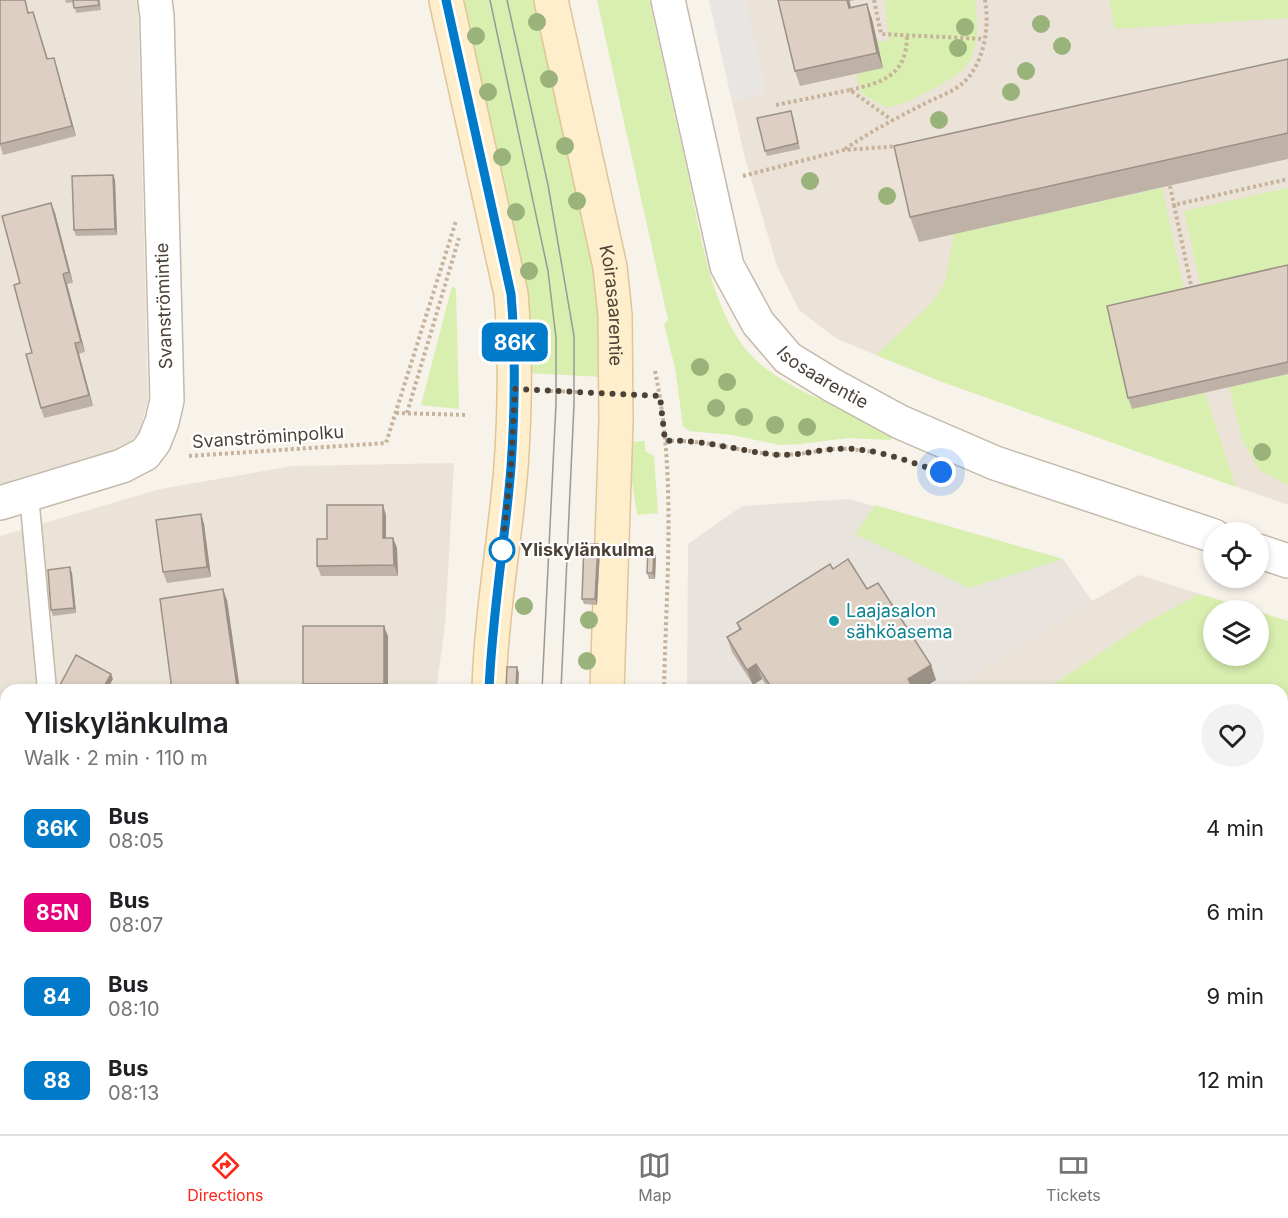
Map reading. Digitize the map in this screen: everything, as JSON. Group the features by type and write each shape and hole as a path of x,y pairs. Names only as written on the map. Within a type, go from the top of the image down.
{"main road":[{"path":"446,0 511,294 515,339 511,468 490,657 489,684"},
{"name":"Koirasaarentie","path":"551,0 610,267 615,315 616,394 607,684"}],"street":[{"name":"Svanströmintie","path":"154,442 167,400 155,0"},
{"name":"Isosaarentie","path":"668,0 727,266 758,323 788,358 900,422 995,464 1203,532"},
{"path":"14,499 122,466 145,454 154,442"},
{"path":"1269,555 1288,561"}],"lane":[{"path":"14,499 46,684"}],"path":[{"path":"874,0 881,34 984,39"},
{"path":"844,150 892,120 963,84 975,69 984,39 985,0"},
{"path":"776,105 880,82 894,72 906,55 907,35"},
{"path":"849,90 892,120"},
{"path":"733,178 844,150 908,145"},
{"path":"1174,205 1288,179"},
{"path":"1170,186 1194,297"},
{"path":"457,217 396,413 468,415"},
{"path":"407,413 459,237"},
{"path":"1192,287 1200,285"},
{"path":"515,389 660,396 665,441 668,527 664,684"},
{"name":"Svanströminpolku","path":"154,442 182,456 386,443 396,413"},
{"path":"665,441 711,443 771,454 797,455 836,449 884,453"}],"shaded area":[{"path":"0,0 138,0 148,401 139,434 111,456 0,486"},
{"path":"709,0 1288,0 1288,505 937,380 837,339 799,310 777,266 745,158"},
{"path":"709,0 746,0 766,93 732,101"},
{"path":"454,463 445,626 437,684 0,684 0,536 160,489 293,466"},
{"path":"849,499 1063,559 1092,601 960,684 687,684 688,544 742,506"},
{"path":"1139,575 1220,600 1203,600 1203,666 1269,666 1269,615 1288,621 1288,684 960,684 1092,601"}],"green space":[{"path":"457,0 540,0 581,183 601,314 602,377 528,373"},
{"path":"597,0 649,0 708,266 725,315 736,336 763,367 780,378 838,407 894,429 891,440 848,438 780,445 732,435 689,431 683,426 675,368 664,324 668,320"},
{"path":"885,0 975,0 977,21 975,49 963,69 930,91 890,107 879,104 861,92 856,74 883,67 877,41 889,41"},
{"path":"1109,0 1288,0 1288,18 1115,29"},
{"path":"1162,188 1186,299 1132,408 1205,393 1236,487 937,380 876,355 931,304 945,282 954,234"},
{"path":"1288,188 1288,276 1203,296 1184,211"},
{"path":"452,286 456,289 459,409 421,405"},
{"path":"1288,374 1288,485 1259,470 1242,439 1229,387"},
{"path":"645,441 645,451 654,456 658,513 637,515 626,442"},
{"path":"875,505 1063,559 969,588 855,534"},
{"path":"1199,594 1219,600 1203,600 1203,666 1269,666 1269,615 1288,621 1288,684 1054,684 1144,624"}],"building":[{"path":"0,0 25,0 28,13 33,12 47,59 54,58 72,126 0,144"},
{"path":"73,0 98,0 99,5 74,8"},
{"path":"778,0 847,0 849,8 867,4 877,53 795,71"},
{"path":"1288,59 1288,133 910,217 894,146"},
{"path":"791,111 798,143 765,151 757,118"},
{"path":"113,175 115,229 74,230 72,176"},
{"path":"51,203 69,272 63,274 81,342 75,343 89,395 41,408 26,354 32,353 14,285 20,283 2,216"},
{"path":"1288,265 1288,362 1128,398 1107,306"},
{"path":"327,505 383,505 383,538 393,538 394,565 317,566 317,539 327,539"},
{"path":"201,514 207,567 163,572 156,520"},
{"path":"584,544 598,544 595,599 582,599"},
{"path":"648,549 654,549 653,573 647,573"},
{"name":"Laajasalon sähköasema","path":"848,559 867,589 878,583 931,665 908,679 911,684 769,684 756,664 747,670 727,637 741,629 737,623 830,564 833,569"},
{"path":"70,567 74,608 51,610 48,570"},
{"path":"223,589 237,684 171,684 160,599"},
{"path":"303,626 384,626 384,684 303,684"},
{"path":"76,655 111,674 105,684 61,684"},
{"path":"507,667 517,667 516,684 506,684"}],"tram line":[{"path":"490,0 548,271 556,338 556,404 542,684"},
{"path":"507,0 548,185 574,336 574,404 561,684"}],"bus line":[{"name":"86K","path":"446,0 511,294 515,339 511,468 490,657 489,684"}],"place":[{"name":"Yliskylänkulma","path":"502,550"},
{"name":"Laajasalon sähköasema","path":"834,621"}],"route":[{"path":"502,550 511,468 515,389 660,396 665,441 711,443 771,454 797,455 836,449 884,453 941,472"}]}
